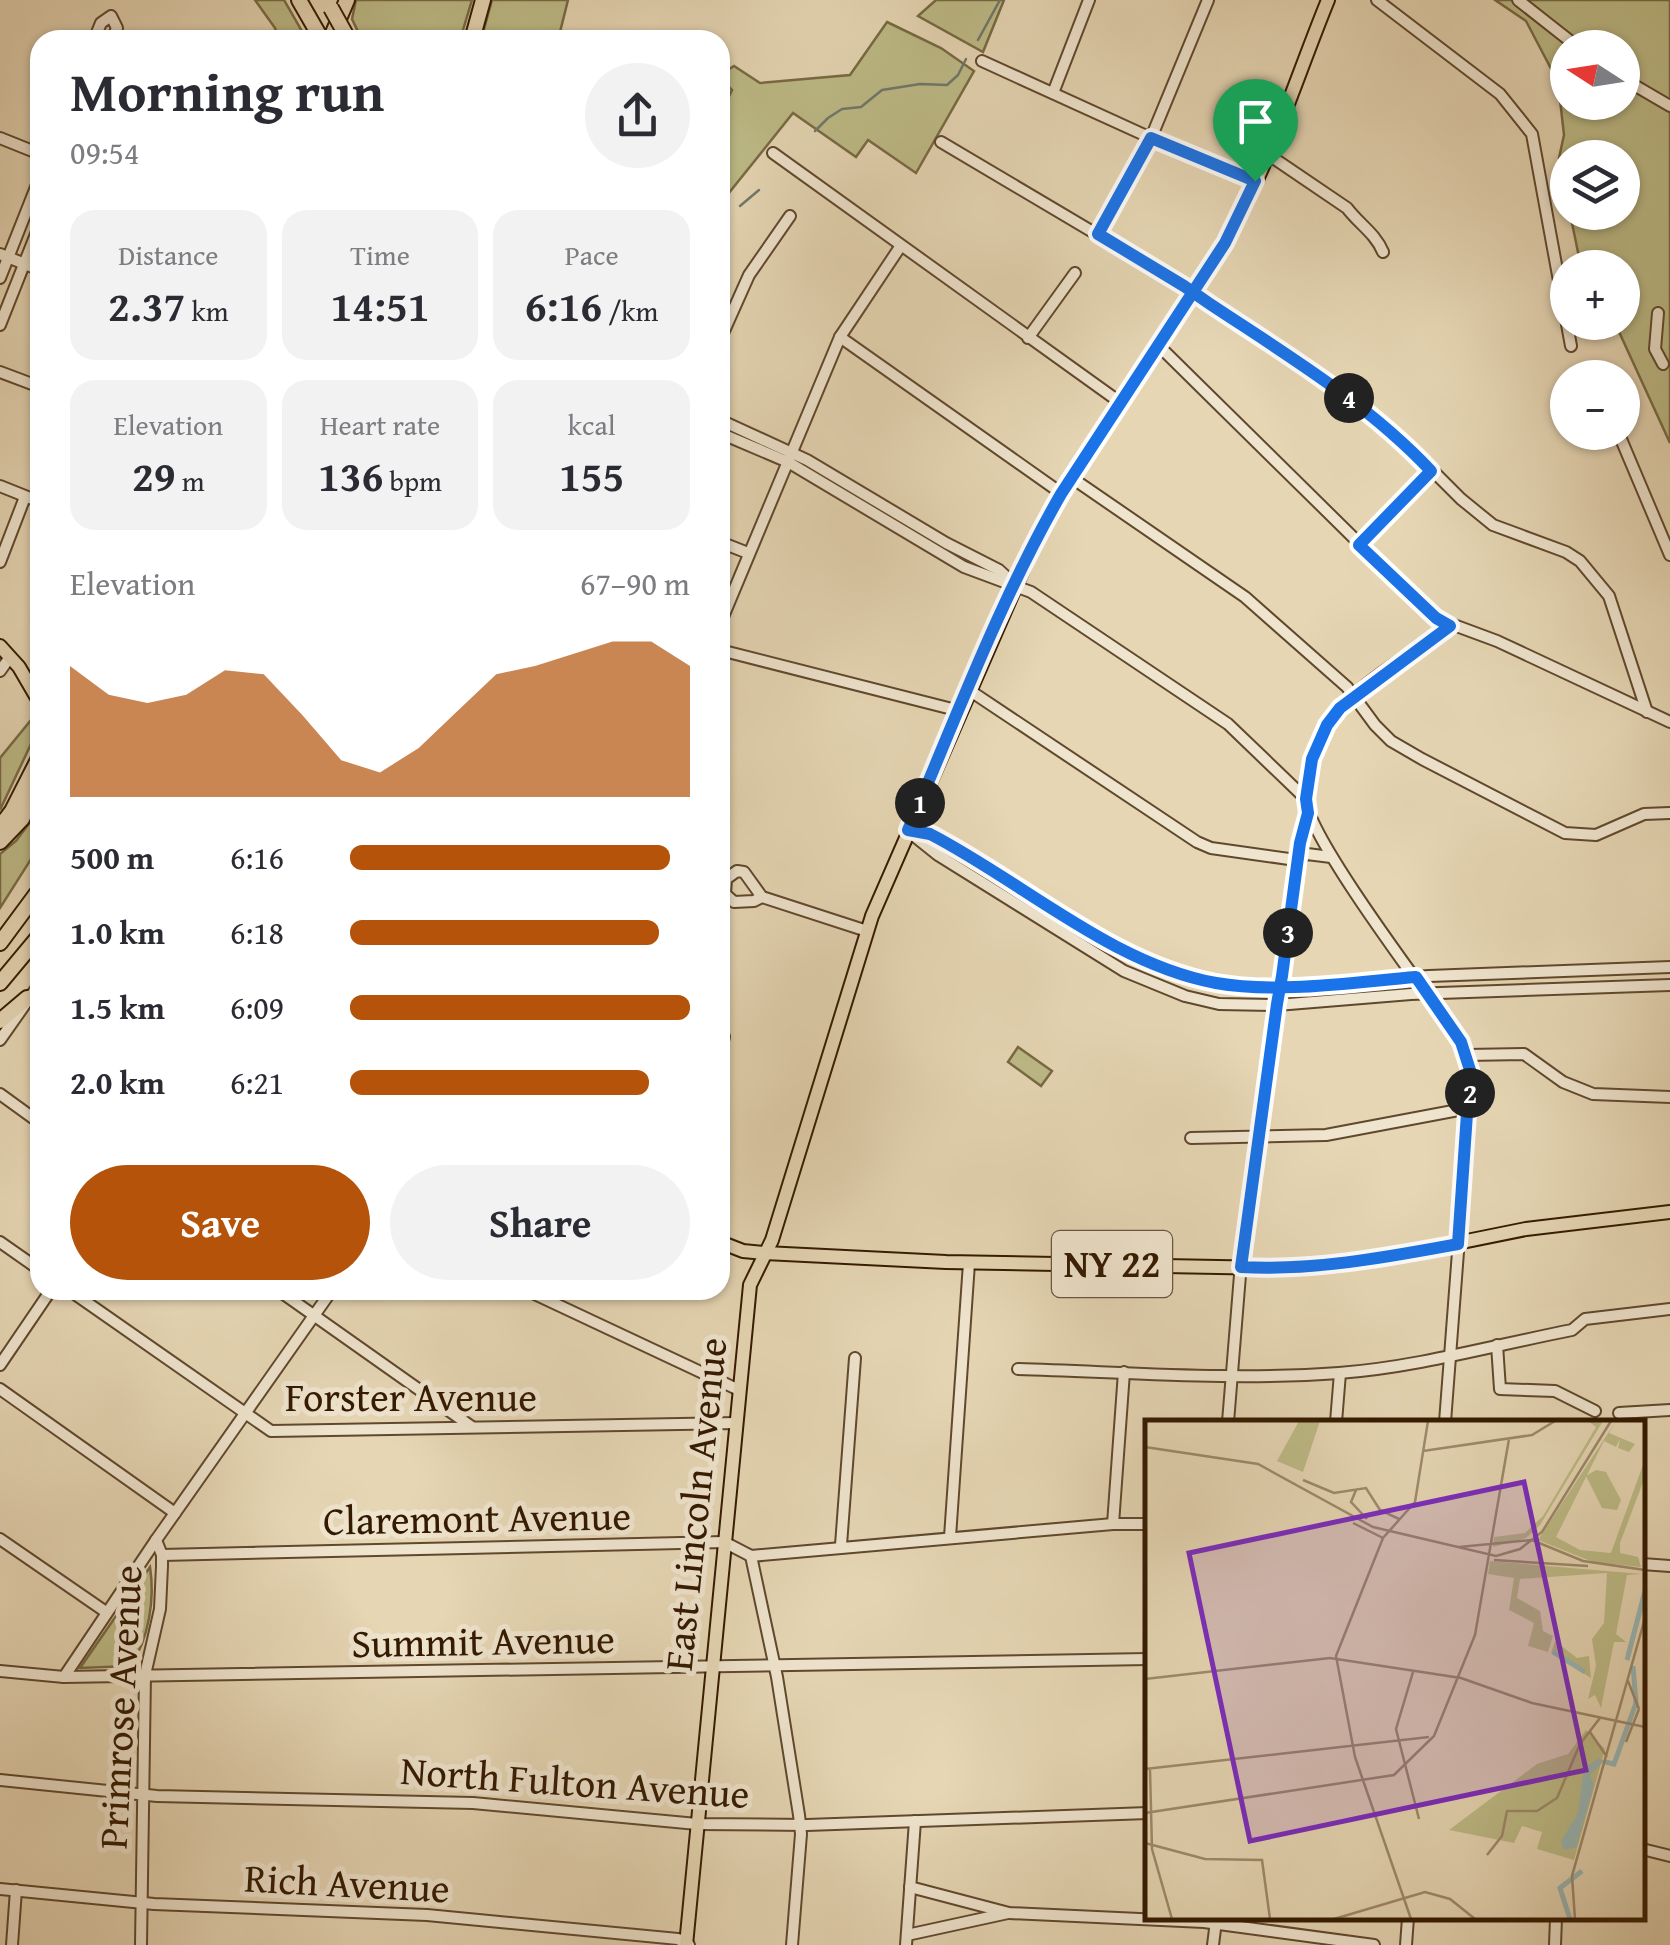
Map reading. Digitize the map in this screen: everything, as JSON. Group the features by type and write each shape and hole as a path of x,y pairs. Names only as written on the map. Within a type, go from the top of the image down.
{"highway":[{"path":"299,0 319,30"},
{"path":"329,30 347,0"},
{"path":"475,30 483,0"},
{"path":"329,4 343,30"},
{"path":"0,827 30,776"},
{"path":"0,842 22,819 30,803"},
{"path":"0,943 30,903"},
{"path":"0,932 19,919"},
{"path":"0,983 30,947"},
{"path":"0,1020 27,998"}],"main road":[{"name":"East Lincoln Avenue","path":"687,1944 750,1286 772,1240 866,931 1015,585 1061,494 1225,243 1255,181 1328,0"},
{"path":"5,652 30,688"},
{"name":"NY 22","path":"730,1246 765,1253 969,1263 1241,1267 1336,1264 1526,1229 1670,1212"}],"street":[{"path":"1052,93 1090,0"},
{"path":"1098,234 1151,138 1208,0"},
{"path":"1377,0 1500,94 1532,134 1571,346"},
{"path":"1518,0 1556,30"},
{"path":"98,30 101,22 111,16 116,30"},
{"path":"982,60 1255,181"},
{"path":"1640,88 1670,106"},
{"path":"0,138 30,150"},
{"path":"941,142 1194,293 1336,388 1404,442 1492,524 1566,552 1591,571 1609,596 1647,712"},
{"path":"773,153 1121,403"},
{"path":"1266,153 1347,208 1376,235 1383,252"},
{"path":"0,278 4,256 30,199"},
{"path":"730,303 790,216"},
{"path":"730,599 840,337 900,247"},
{"path":"0,324 30,249"},
{"path":"4,256 30,266"},
{"path":"1028,338 1074,273"},
{"path":"1658,313 1656,349 1662,364"},
{"path":"840,337 1061,494"},
{"path":"1158,346 1436,618 1497,641 1670,722"},
{"path":"0,372 30,384"},
{"path":"730,425 790,457 964,567 1015,585 1092,630 1228,724 1306,799"},
{"path":"730,436 790,457"},
{"path":"1626,450 1670,555"},
{"path":"1359,545 1431,471"},
{"path":"1072,478 1245,598 1355,696 1391,741 1565,832 1596,835 1644,814 1670,813"},
{"path":"0,486 30,498"},
{"path":"0,562 26,496"},
{"path":"730,546 748,554"},
{"path":"1445,1420 1470,1070 1466,1056 1427,993 1331,857 1308,813 1306,799 1318,742 1340,708 1450,626"},
{"path":"0,672 5,652"},
{"path":"730,653 960,712"},
{"path":"969,690 1196,842 1210,848 1298,860 1307,854 1331,857"},
{"path":"1228,1420 1241,1267 1298,860 1308,813"},
{"path":"908,830 944,841 1140,959 1220,984 1280,986 1670,967"},
{"path":"908,830 938,854 1134,976 1185,996 1219,1004 1670,985"},
{"path":"762,897 866,931"},
{"path":"0,1040 30,994"},
{"path":"1466,1056 1524,1054 1563,1082 1593,1094 1670,1098"},
{"path":"0,1094 30,1115"},
{"path":"1190,1138 1259,1138 1374,1128 1469,1108"},
{"path":"0,1242 30,1263"},
{"path":"950,1537 969,1263"},
{"path":"0,1364 44,1300"},
{"name":"Forster Avenue","path":"83,1300 271,1431 737,1424"},
{"path":"292,1300 473,1428"},
{"name":"Primrose Avenue","path":"140,1945 146,1674 160,1608 162,1555 156,1540 325,1300"},
{"path":"547,1300 740,1390"},
{"path":"1018,1369 1232,1375 1340,1373 1450,1357 1572,1330 1585,1319 1670,1308"},
{"path":"1497,1345 1500,1388 1555,1392 1594,1410"},
{"path":"841,1546 855,1358"},
{"path":"1113,1524 1124,1372"},
{"path":"1336,1420 1340,1373"},
{"path":"0,1389 175,1513"},
{"path":"1619,1413 1670,1410"},
{"path":"792,1945 800,1824 774,1665 751,1556 1145,1524"},
{"path":"64,1677 156,1540"},
{"name":"Claremont Avenue","path":"162,1555 724,1542 751,1556"},
{"path":"2,1544 106,1612"},
{"path":"1645,1564 1670,1566"},
{"name":"Summit Avenue","path":"0,1671 64,1677 1145,1658"},
{"name":"North Fulton Avenue","path":"0,1780 143,1795 473,1803 697,1824 1145,1812"},
{"path":"916,1820 906,1940 1009,1913"},
{"path":"1645,1850 1670,1856"},
{"path":"910,1887 1009,1913 1145,1918"},
{"name":"Rich Avenue","path":"0,1889 140,1903 427,1915 678,1939 687,1944"},
{"path":"12,1945 16,1890"},
{"path":"1213,1945 1217,1920 1374,1945"},
{"path":"1406,1945 1408,1920"},
{"path":"1554,1945 1556,1920"}],"shaded area":[{"path":"255,0 284,0 301,30 275,28"},
{"path":"356,0 472,0 463,30 357,30 352,19"},
{"path":"492,0 568,0 560,30 484,30"},
{"path":"936,0 1004,0 983,52 918,16"},
{"path":"1495,0 1670,0 1670,443 1640,378 1640,360 1632,360 1623,340 1640,340 1640,250 1578,250 1573,230 1640,230 1640,140 1563,140 1562,120 1640,120 1640,30 1550,30 1550,67 1526,21"},
{"path":"887,22 941,48 974,71 916,173 868,140 856,157 793,113 730,192 730,68 734,66 760,83 850,75"},
{"path":"30,721 30,746 0,810 0,758"},
{"path":"30,822 30,861 0,908 0,854"},
{"path":"1018,1047 1052,1071 1041,1086 1008,1062"},
{"path":"150,1567 149,1618 137,1656 130,1666 80,1668"}],"waterway":[{"path":"978,40 1000,0"},
{"path":"815,131 842,109 861,107 882,90 920,84 947,85 966,59"},
{"path":"740,206 759,190"}],"route":[{"path":"1255,181 1151,138 1098,234 1184,286 1194,293 1210,304 1336,388 1404,442 1431,471 1359,545 1436,618 1450,626 1340,708 1327,725 1312,759 1306,799 1308,813 1298,860 1282,976 1280,986 1277,1004 1241,1267 1272,1268 1372,1260 1458,1244 1470,1070 1461,1042 1416,977 1280,986 1248,986 1188,976 1140,959 944,841 908,830 1050,513 1194,293 1225,243 1255,181"}]}
